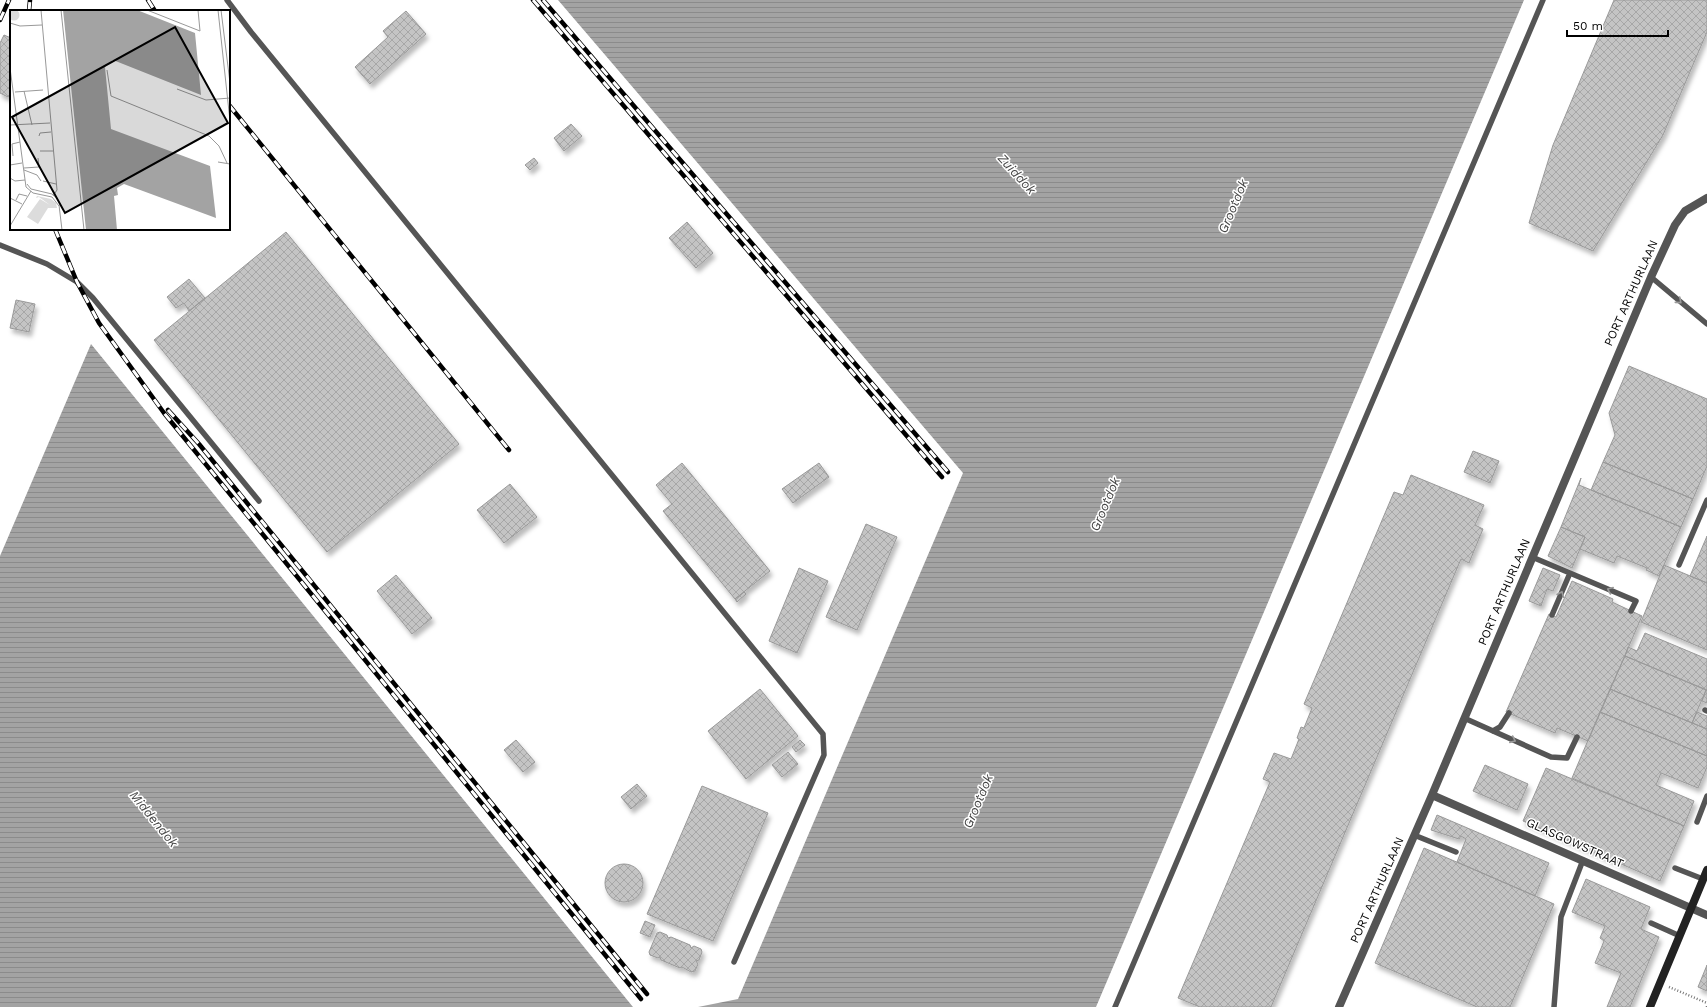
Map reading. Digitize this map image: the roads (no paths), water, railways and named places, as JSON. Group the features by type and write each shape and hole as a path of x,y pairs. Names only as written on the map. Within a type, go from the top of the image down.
{"main road":[{"path":"1650,1007 1707,870"}],"street":[{"name":"PORT ARTHURLAAN","path":"1339,1007 1432,794 1651,277 1675,225 1686,211 1707,198"},
{"name":"GLASGOWSTRAAT","path":"1432,794 1707,915"}],"lane":[{"path":"227,0 250,32 823,734 824,755 734,962"},
{"path":"1115,1007 1543,0"},
{"path":"0,245 47,264 77,282 93,298 258,501"},
{"path":"1651,277 1707,324"},
{"path":"1679,565 1707,500"},
{"path":"1532,557 1636,601 1632,611"},
{"path":"1552,615 1570,573"},
{"path":"1494,731 1500,727 1509,712"},
{"path":"1464,718 1551,757 1567,758 1577,737"},
{"path":"1696,822 1707,796"},
{"path":"1414,835 1456,852"},
{"path":"1554,1007 1561,917 1583,860"},
{"path":"1675,868 1703,879"},
{"path":"1651,923 1680,936"}],"water":[{"path":"558,0 1524,0 1096,1007 698,1007 738,999 963,473"},
{"name":"Middendok","path":"91,344 633,1007 0,1007 0,556"}],"railway":[{"path":"0,20 9,0"},
{"path":"29,10 30,0"},
{"path":"148,0 154,10"},
{"path":"533,0 942,477"},
{"path":"543,0 948,472"},
{"path":"230,106 509,450"},
{"path":"55,230 77,282 99,323 164,413 641,999"},
{"path":"168,410 199,444 647,994"}],"water label":[{"name":"Zuiddok","path":"1017,174"},
{"name":"Grootdok","path":"1233,206"},
{"name":"Grootdok","path":"1105,504"},
{"name":"Grootdok","path":"978,801"}]}
